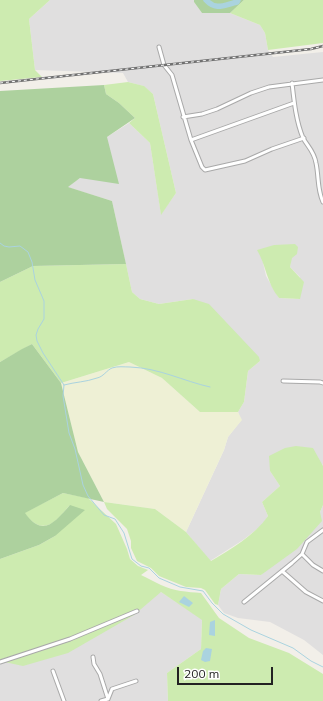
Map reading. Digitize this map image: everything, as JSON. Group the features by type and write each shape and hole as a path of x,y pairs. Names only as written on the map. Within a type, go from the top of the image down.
{"street":[{"path":"159,47 164,65 171,74 191,140 202,167 207,170 245,161 272,149 304,138"},
{"path":"184,116 202,114 219,109 269,86 323,80"},
{"path":"292,83 294,103 304,138 312,150 316,162 319,193 323,202"},
{"path":"191,140 294,103"},
{"path":"283,381 323,383"},
{"path":"244,602 251,595 267,585 282,571 288,568 302,554 308,542 323,530"},
{"path":"302,554 313,565 323,571"},
{"path":"282,571 306,592 323,601"},
{"path":"0,662 70,639 136,611"},
{"path":"94,657 94,664 100,674 108,699"},
{"path":"53,671 64,701"},
{"path":"108,699 112,689 136,681"},
{"path":"101,701 108,699"}],"shaded area":[{"path":"50,0 194,0 202,13 230,13 260,25 265,33 268,50 273,57 323,52 323,466 322,464 270,471 280,486 262,502 268,516 261,526 243,540 210,561 186,532 224,450 228,437 241,420 238,412 244,402 248,371 260,361 193,299 159,304 140,299 132,292 112,201 67,187 80,178 107,137 129,123 150,143 161,214 176,193 153,94 143,86 128,82 123,73 35,70 29,19","holes":["262,258 291,258 290,267 300,277 299,299 279,298 266,276"]},
{"path":"323,505 323,655 304,640 270,622 238,618 224,613 218,605 221,589 239,574 261,575 320,512"},
{"path":"161,592 202,619 201,649 167,673 168,701 0,701 0,661"}],"green space":[{"path":"0,0 50,0 29,19 35,70 42,77 0,81"},
{"path":"194,0 244,0 230,13 202,13"},
{"path":"244,0 323,0 323,43 268,50 265,33 260,25 230,13"},
{"path":"128,82 144,86 153,94 176,193 161,215 150,143 129,123 135,118 119,103 106,94 104,85"},
{"path":"104,85 106,94 119,103 135,118 107,137 119,184 80,178 68,187 112,201 126,264 33,266 0,282 0,91"},
{"path":"295,244 298,247 297,254 292,258 290,267 304,282 300,299 279,298 269,281 263,262 257,250 274,245"},
{"path":"126,264 132,292 140,299 159,304 193,299 209,304 259,357 260,361 248,371 244,402 238,412 200,412 162,378 129,362 61,383 32,344 0,362 0,282 33,266"},
{"path":"32,344 61,383 78,452 104,502 63,493 25,513 31,521 43,526 54,522 70,505 85,510 55,536 39,545 0,559 0,362"},
{"path":"129,362 162,378 200,412 238,412 242,420 228,437 224,450 186,532 155,509 104,502 78,452 61,383"},
{"path":"296,446 313,448 323,466 323,505 320,512 322,521 297,549 261,575 239,574 221,589 218,605 215,604 205,590 201,588 186,587 159,576 151,568 137,561 131,548 131,541 127,529 107,509 104,502 155,509 186,532 211,561 249,536 268,516 262,502 280,486 270,471 269,456 285,448"},
{"path":"63,493 88,498 116,524 130,559 138,566 148,570 141,575 171,589 201,593 219,618 249,638 289,653 323,674 323,701 168,701 167,673 201,649 202,620 161,592 134,615 68,653 23,666 0,661 0,559 39,545 55,536 70,505 59,518 49,525 44,526 33,522 24,513"}],"water":[{"path":"184,596 193,603 189,607 179,602"},
{"path":"215,620 215,636 209,635 210,622"},
{"path":"206,648 212,649 210,661 205,662 201,660 203,651"}],"waterway":[{"path":"206,0 217,6 224,6 237,2 238,0"},
{"path":"0,243 9,247 20,246 28,252 32,262 35,280 44,301 44,319 36,335 37,341 64,385 63,396 69,433 75,449 83,485 88,496 104,515 115,519 124,533 132,559 141,566 149,568 159,578 180,587 203,591 223,614 251,630 293,648 311,661 323,667"},
{"path":"64,385 99,377 112,368 121,367 141,368 161,372 210,387"}],"railway":[{"path":"0,83 311,49 323,46"}]}
